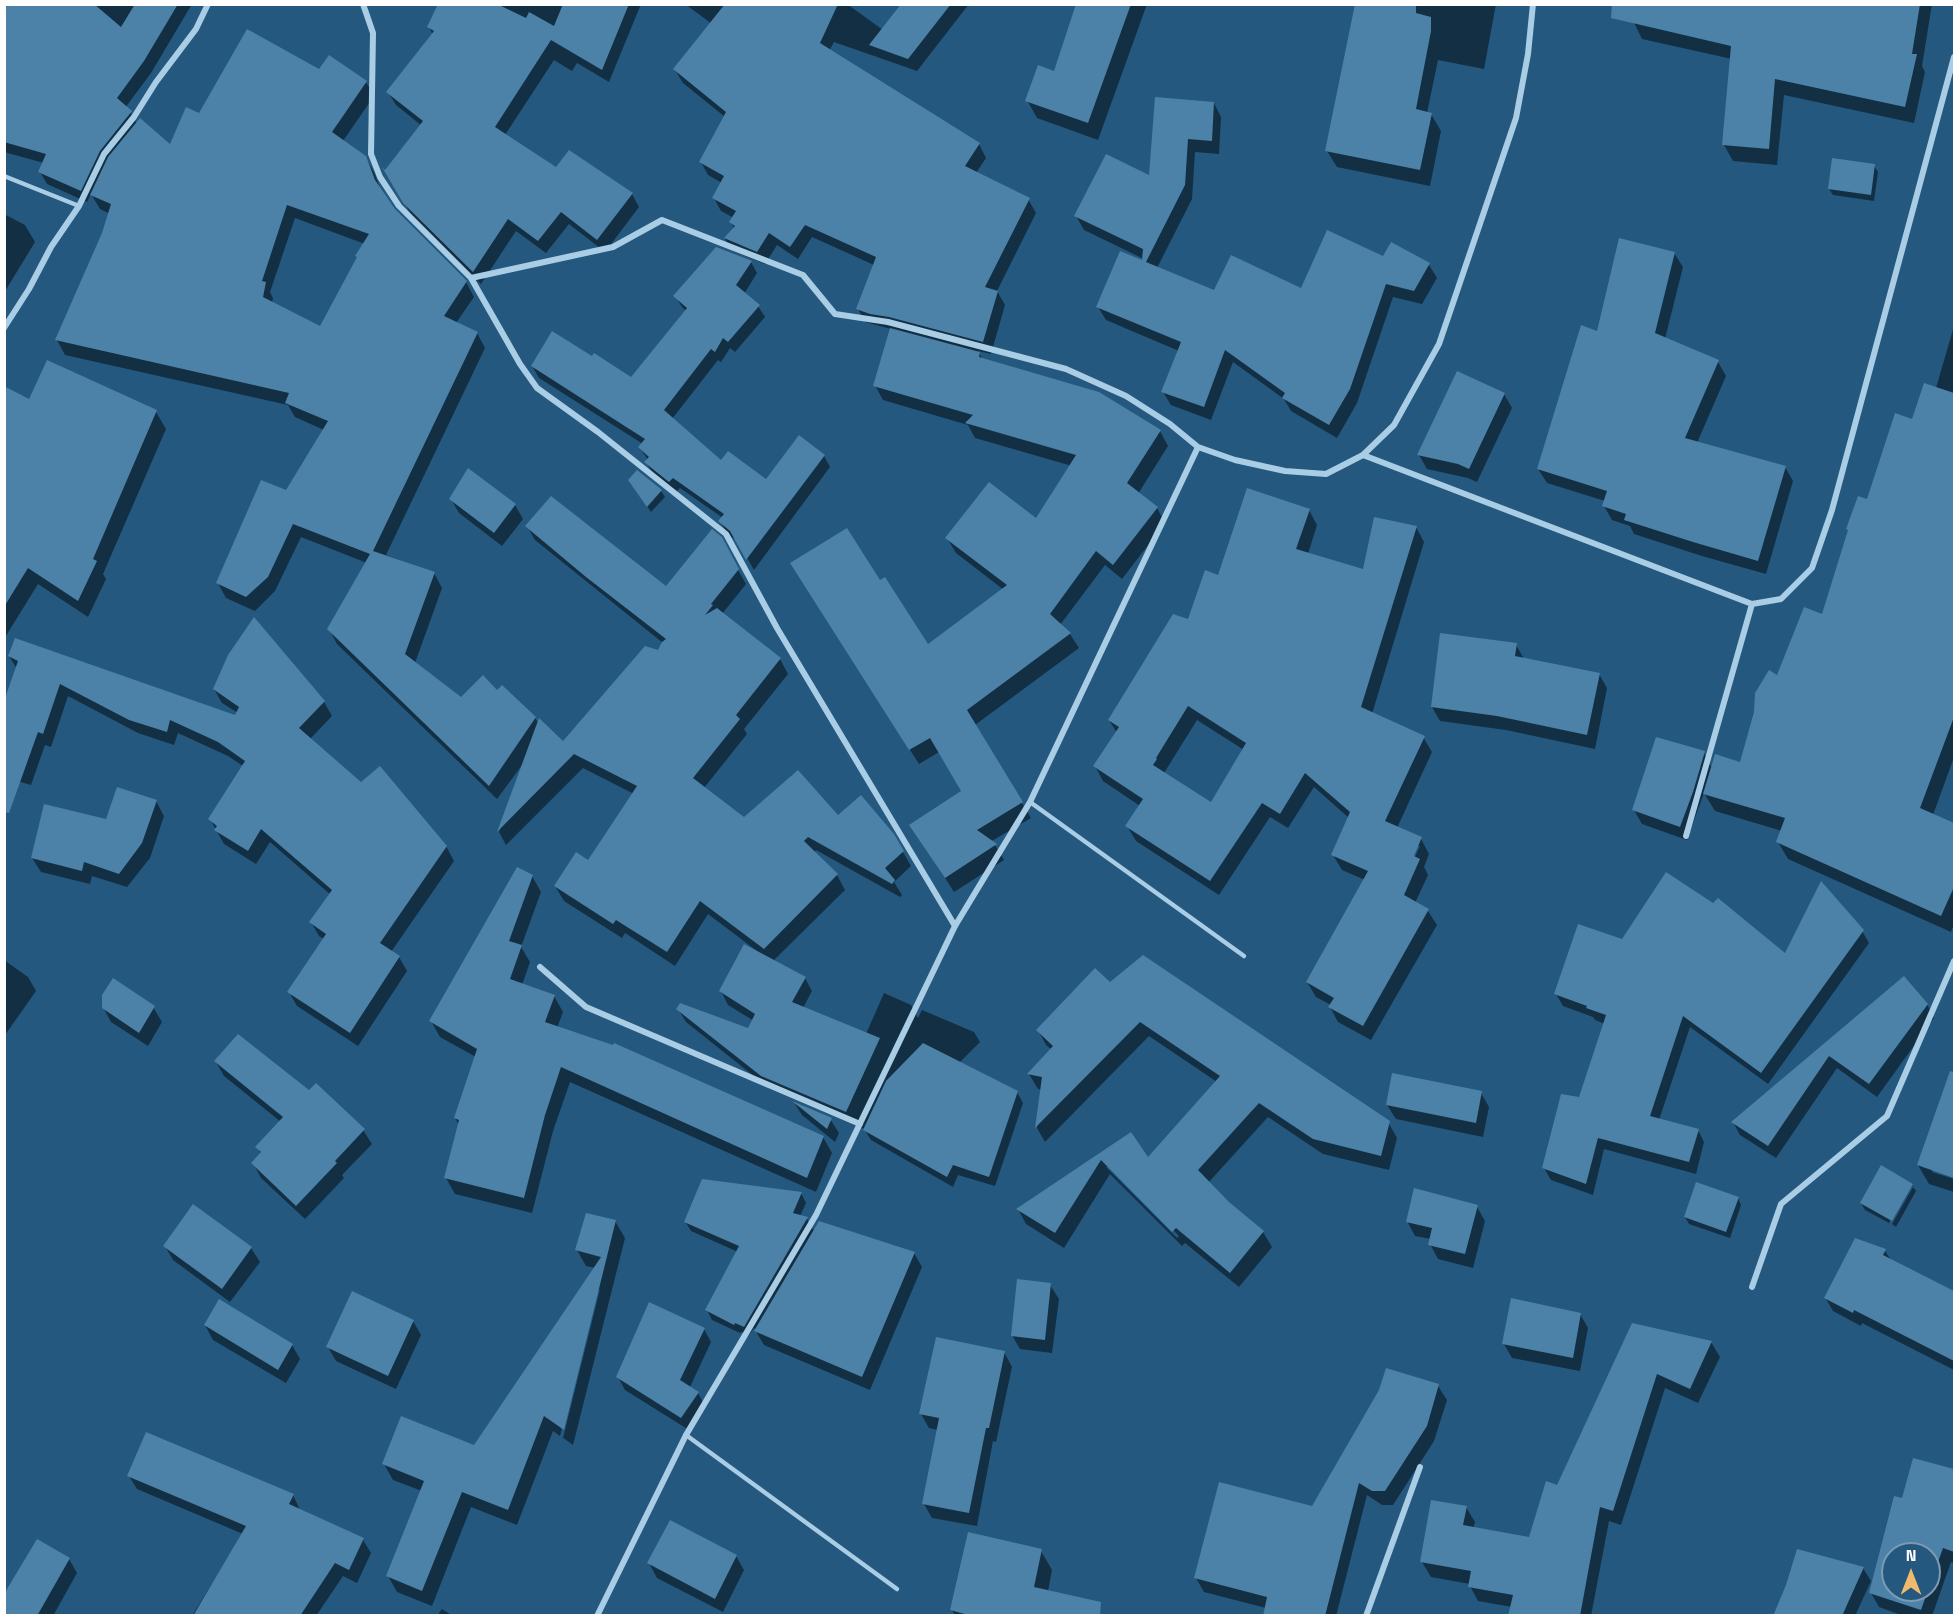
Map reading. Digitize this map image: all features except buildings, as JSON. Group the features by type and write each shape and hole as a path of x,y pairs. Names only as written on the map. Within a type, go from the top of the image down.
{"street":[{"path":"4,328 29,289 51,246 79,206 104,154 134,117 156,82 196,29 208,4"},
{"path":"363,4 373,33 371,154 380,177 399,206 471,278 520,364 537,388 598,432 726,534 777,628 956,926"},
{"path":"471,278 614,246 662,220 803,275 835,314 888,322 1066,369 1126,396 1170,424 1198,447 1235,460 1285,471 1326,474 1363,455 1394,425 1439,344 1516,118 1528,54 1533,4"},
{"path":"1363,455 1752,604 1781,599 1812,568 1832,510 1954,57"},
{"path":"597,1616 686,1435 816,1215 956,926 1030,802 1198,447"},
{"path":"1686,836 1752,604"},
{"path":"1752,1287 1781,1204 1887,1116 1954,961"},
{"path":"540,967 586,1007 860,1124"},
{"path":"1366,1616 1420,1467"}],"lane":[{"path":"4,176 79,206"},
{"path":"1030,802 1244,956"},
{"path":"686,1435 897,1589"}]}
